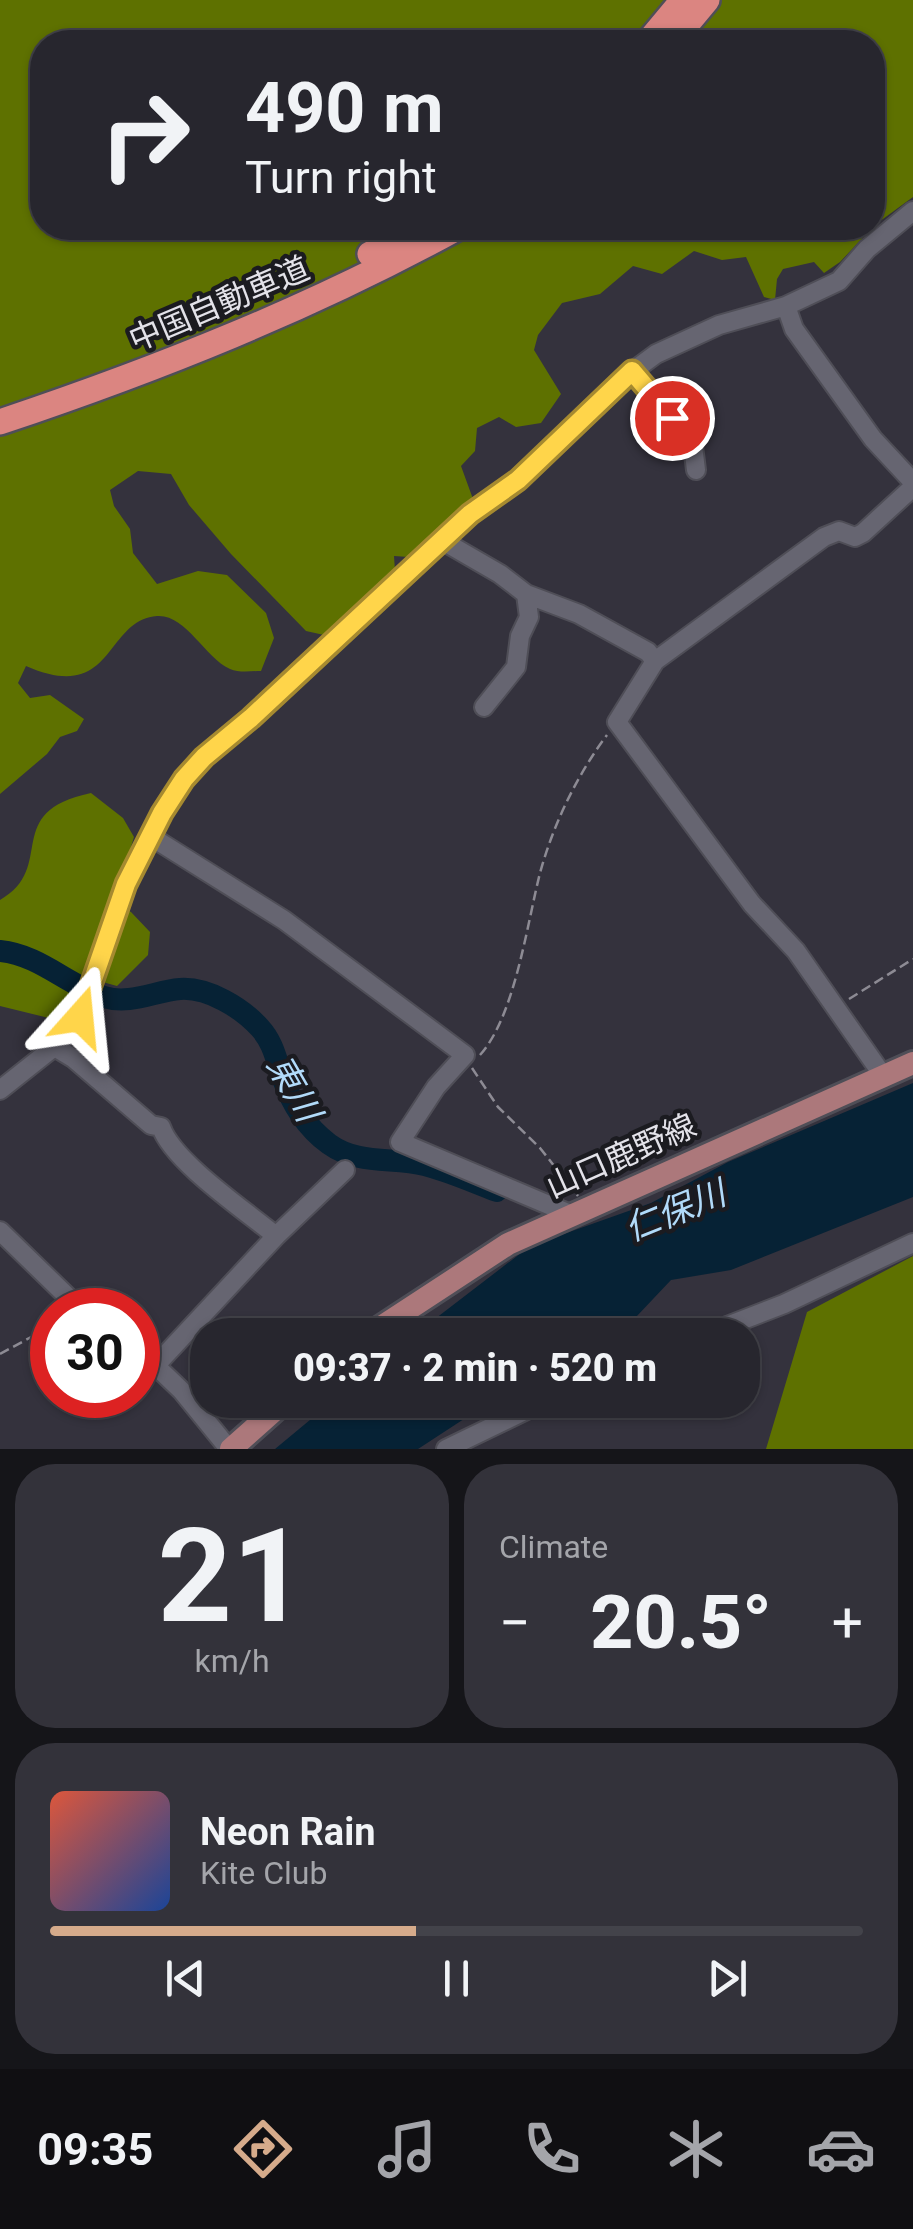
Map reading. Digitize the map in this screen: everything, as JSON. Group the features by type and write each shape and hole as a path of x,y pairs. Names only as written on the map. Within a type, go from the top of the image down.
{"highway":[{"path":"658,30 684,0"},
{"path":"682,30 707,0"},
{"name":"中国自動車道","path":"0,404 146,354 242,314 395,240"},
{"name":"中国自動車道","path":"0,422 157,368 434,240"}],"main road":[{"name":"山口鹿野線","path":"394,1318 476,1263 569,1214 913,1063"},
{"path":"230,1449 265,1418"}],"street":[{"path":"885,234 913,211"},
{"path":"0,1090 68,1036 80,1017 126,884 184,779 204,757 470,514 518,480 632,371 656,354 718,325 786,306 839,282 878,240"},
{"path":"786,306 794,329 874,439 913,485 863,533 855,537 839,530 824,537 655,661 617,722 752,904 796,951 884,1076"},
{"path":"632,371 693,446 696,470"},
{"path":"443,541 526,594 580,614 648,652 655,661"},
{"path":"484,707 516,666 520,636 529,617 526,594"},
{"path":"150,836 284,920 465,1055 436,1087 400,1142 569,1214"},
{"path":"53,1046 73,1058 151,1125 161,1127 164,1137 192,1167 276,1236"},
{"path":"160,1361 276,1236 345,1170"},
{"path":"0,1231 59,1288"},
{"path":"746,1318 913,1242"},
{"path":"160,1370 230,1449"},
{"path":"446,1449 508,1418"},
{"path":"479,1431 488,1449"}],"path":[{"path":"569,1214 540,1148 498,1107 470,1065 485,1050 514,982 541,869 570,795 594,752 617,722"},
{"path":"835,1008 913,958"},
{"path":"0,1354 30,1338"}],"green space":[{"path":"0,0 913,0 913,197 885,217 885,30 30,30 30,240 861,240 824,273 814,262 783,269 777,279 775,300 764,297 746,257 722,260 694,251 662,274 633,266 600,294 562,303 538,335 534,350 561,394 541,423 516,427 499,417 477,428 475,451 461,466 473,499 409,557 394,556 395,571 324,635 306,631 231,554 189,505 171,474 138,471 110,490 114,506 130,529 133,553 157,584 198,571 227,575 266,613 274,638 261,671 230,669 177,622 157,616 140,621 93,668 77,675 55,675 26,666 18,683 30,698 50,695 84,719 77,731 60,737 47,754 0,794"},
{"path":"91,793 123,818 134,837 123,873 108,900 131,912 150,932 148,955 117,986 88,978 65,1022 0,1006 0,900 17,887 26,872 38,827 47,813 63,802"},
{"path":"913,1256 913,1449 766,1449 807,1312"}],"water":[{"name":"仁保川","path":"913,1083 913,1197 731,1270 671,1280 635,1318 436,1318 530,1246 651,1203 728,1162"},
{"path":"312,1418 465,1418 418,1449 275,1449"}],"waterway":[{"name":"東川","path":"0,951 28,958 104,997 123,999 191,989 224,1000 264,1033 295,1105 329,1144 363,1158 434,1167 497,1191"}],"route":[{"path":"80,1017 126,884 162,813 204,757 470,514 518,480 632,371 672,418"}]}
